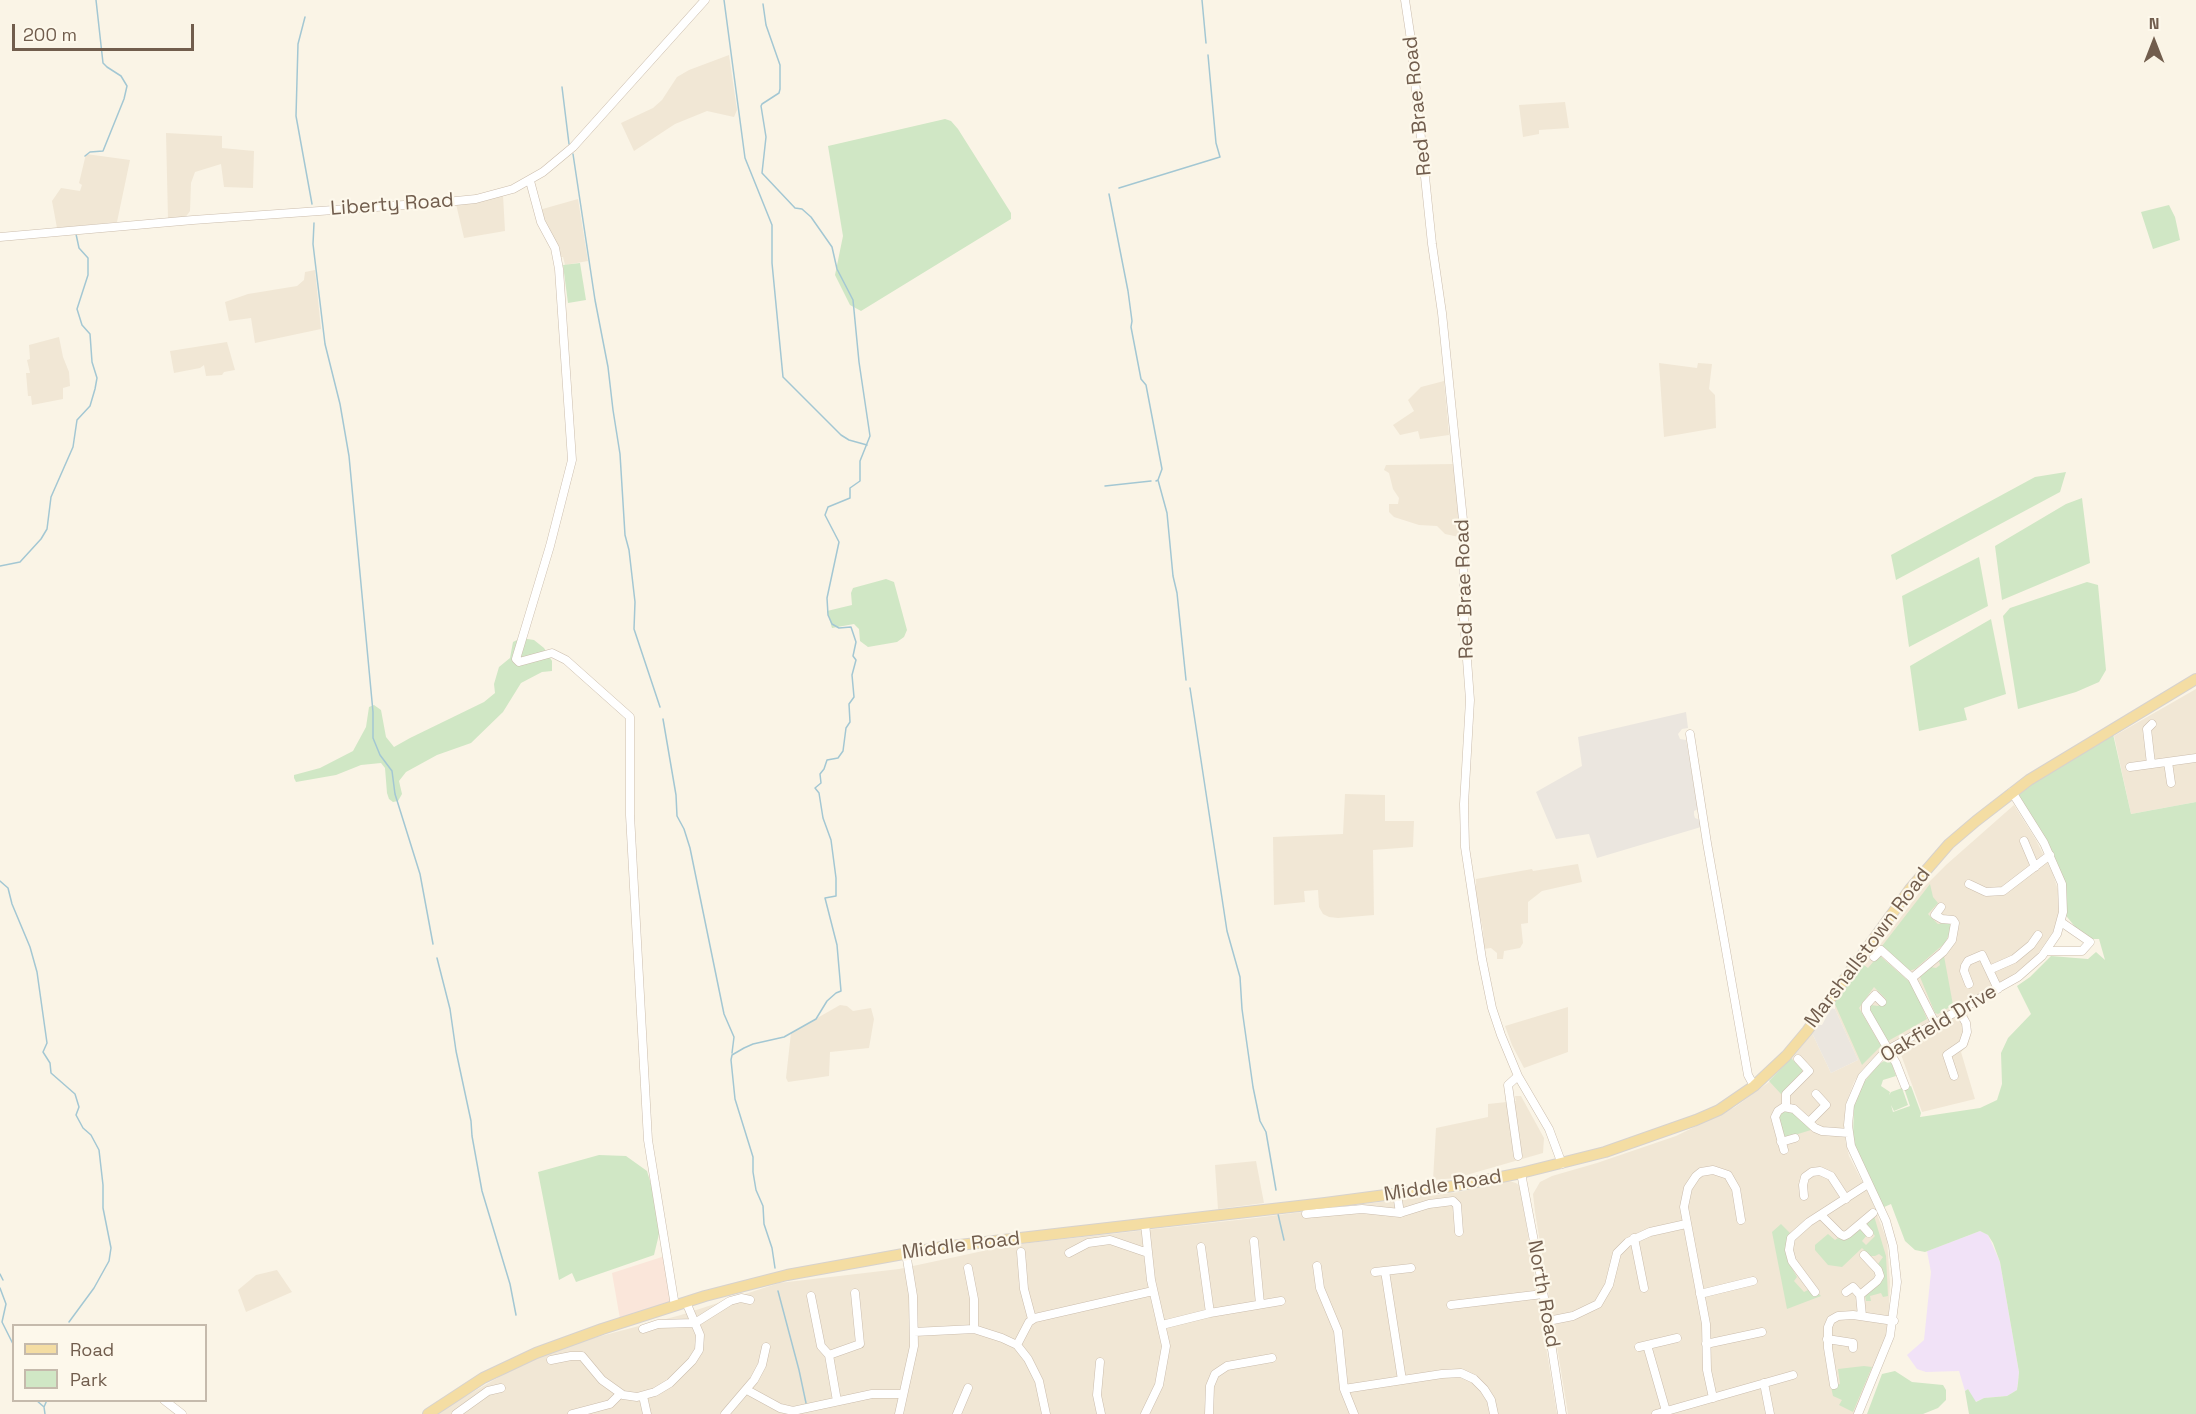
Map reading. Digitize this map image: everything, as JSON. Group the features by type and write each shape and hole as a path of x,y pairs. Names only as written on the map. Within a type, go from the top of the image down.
{"main road":[{"name":"Marshallstown Road","path":"1521,1173 1605,1152 1686,1124 1719,1110 1754,1086 1786,1056 1807,1031 1895,908 1950,844 2012,792 2196,679"},
{"name":"Middle Road","path":"428,1414 473,1383 520,1359 589,1333 681,1304 787,1275 906,1253 1397,1194 1461,1185 1521,1173"}],"street":[{"name":"Liberty Road","path":"0,237 476,199 513,189 530,181 573,147 641,74 705,0"},
{"name":"Red Brae Road","path":"1405,0 1432,244 1441,304 1462,511 1464,619 1470,700 1464,804 1465,847 1485,977 1500,1035 1518,1076 1549,1129 1562,1164"},
{"path":"530,181 541,222 555,248 559,269 572,460 550,546 516,659 519,662 552,653 566,660 630,717 630,815 648,1140 681,1304 695,1323 701,1340 694,1359 668,1386 643,1396 629,1397 620,1394 602,1380 582,1356 551,1360"},
{"path":"2151,764 2147,729 2152,724"},
{"path":"1690,734 1748,1075 1754,1086"},
{"path":"2130,767 2196,758"},
{"path":"2168,762 2171,783"},
{"name":"Oakfield Drive","path":"1858,1414 1883,1357 1893,1322 1897,1282 1893,1246 1886,1221 1853,1154 1849,1133 1849,1111 1856,1089 1869,1069 1888,1050 1998,989 2032,966 2057,934 2061,922 2064,893 2058,871 2012,792"},
{"path":"2029,845 2035,867"},
{"path":"1969,884 1985,891 1999,892 2010,887 2050,855"},
{"path":"1912,978 1943,952 1952,940 1955,922 1935,915 1941,908"},
{"path":"2046,951 2082,951 2090,942 2061,922"},
{"path":"1989,970 2021,954 2038,935"},
{"path":"1874,957 1881,950 1912,978 1935,1023"},
{"path":"1969,984 1964,968 1967,962 1982,955 1998,989"},
{"path":"1881,1002 1875,995 1866,1005 1865,1010 1898,1067 1905,1086"},
{"path":"1954,1076 1947,1055 1963,1044 1967,1034 1966,1025 1959,1011"},
{"path":"1786,1107 1786,1093 1809,1071 1798,1059"},
{"path":"1518,1076 1508,1085 1518,1156"},
{"path":"1809,1122 1826,1105 1816,1094"},
{"path":"1795,1138 1782,1146 1775,1117 1778,1111 1786,1107 1794,1108 1822,1131 1849,1133"},
{"path":"1713,1398 1707,1370 1706,1324 1684,1207 1688,1188 1698,1174 1713,1170 1725,1173 1732,1180 1741,1220"},
{"path":"1804,1196 1804,1179 1815,1171 1826,1173 1835,1180 1846,1198"},
{"name":"North Road","path":"1521,1173 1544,1294 1562,1414"},
{"path":"1815,1292 1792,1261 1790,1242 1792,1236 1797,1230 1868,1184"},
{"path":"1397,1194 1400,1213"},
{"path":"1306,1214 1362,1209 1400,1213 1429,1204 1454,1202 1457,1205 1459,1232"},
{"path":"1821,1215 1842,1236 1848,1234 1873,1213"},
{"path":"1145,1224 1153,1291 1166,1346 1159,1385 1145,1414"},
{"path":"1548,1321 1573,1316 1598,1304 1609,1285 1617,1253 1634,1238 1686,1224"},
{"path":"1861,1224 1869,1233"},
{"path":"1634,1238 1644,1288"},
{"path":"1069,1253 1088,1243 1110,1240 1148,1253"},
{"path":"1254,1241 1260,1304"},
{"path":"1201,1247 1210,1313"},
{"path":"1017,1346 1032,1319 1024,1289 1021,1252"},
{"path":"898,1414 913,1352 914,1332 914,1296 906,1253"},
{"path":"1860,1295 1879,1278 1879,1271 1864,1255"},
{"path":"1872,1264 1880,1257"},
{"path":"1317,1266 1320,1287 1338,1331 1344,1389 1354,1414"},
{"path":"968,1268 974,1299 974,1329"},
{"path":"1375,1272 1411,1268"},
{"path":"1386,1271 1402,1380"},
{"path":"1700,1294 1753,1281"},
{"path":"1846,1292 1853,1287 1860,1295 1862,1316"},
{"path":"1032,1319 1153,1291"},
{"path":"829,1355 860,1344 855,1293"},
{"path":"1450,1305 1544,1294"},
{"path":"811,1296 820,1346 829,1355 837,1401"},
{"path":"643,1329 660,1324 695,1323 732,1300 741,1298 750,1300"},
{"path":"1162,1325 1210,1313 1281,1301"},
{"path":"1834,1385 1827,1339 1828,1324 1834,1318 1844,1315 1893,1322"},
{"path":"914,1332 974,1329 1002,1338 1017,1346 1028,1359 1039,1381 1046,1414"},
{"path":"1706,1344 1762,1332"},
{"path":"1666,1411 1643,1346 1677,1338"},
{"path":"1827,1339 1853,1342"},
{"path":"724,1414 747,1390 760,1369 766,1347"},
{"path":"1209,1414 1210,1386 1215,1374 1227,1366 1272,1358"},
{"path":"1100,1362 1097,1395 1101,1414"},
{"path":"1344,1389 1461,1373 1474,1379 1485,1389 1490,1396 1494,1414"},
{"path":"1656,1414 1793,1375"},
{"path":"1764,1383 1770,1414"},
{"path":"456,1414 488,1391 501,1388"},
{"path":"957,1414 968,1388"},
{"path":"747,1390 787,1412 883,1393 903,1394"},
{"path":"573,1414 610,1404 620,1394"},
{"path":"643,1396 647,1414"},
{"path":"165,1402 182,1414"}],"shaded area":[{"path":"729,55 737,110 734,117 707,111 675,124 634,151 621,123 653,108 662,100 677,77"},
{"path":"1565,102 1569,128 1539,130 1539,134 1523,137 1519,105"},
{"path":"166,133 222,136 222,148 254,151 253,188 224,187 221,164 195,172 191,183 190,211 185,218 168,219"},
{"path":"86,154 130,160 117,222 57,228 52,201 61,188 80,191 82,185 79,183"},
{"path":"503,195 505,231 464,238 456,204"},
{"path":"578,199 588,261 565,265 563,257 558,257 539,210"},
{"path":"315,270 321,329 255,343 251,318 229,321 225,302 248,294 297,286 304,280 305,272"},
{"path":"59,337 69,372 70,386 63,388 63,399 32,405 31,396 28,396 26,373 30,373 27,360 30,359 29,345"},
{"path":"227,342 235,370 224,372 222,375 206,376 204,365 200,368 174,373 170,351"},
{"path":"1659,363 1697,368 1698,363 1712,364 1709,389 1715,395 1716,428 1664,437"},
{"path":"1444,381 1449,435 1420,439 1418,431 1400,435 1393,425 1414,411 1408,400 1421,387"},
{"path":"1454,464 1459,499 1459,537 1445,534 1437,526 1419,525 1394,517 1389,512 1389,504 1398,504 1399,498 1393,489 1389,473 1384,470 1386,465"},
{"path":"2196,689 2196,802 2131,814 2114,736"},
{"path":"1686,712 1688,728 1682,729 1678,734 1680,739 1686,740 1698,809 1694,811 1694,815 1700,820 1701,827 1597,858 1589,834 1556,839 1536,792 1582,766 1578,737"},
{"path":"1345,794 1385,795 1385,821 1414,821 1413,847 1373,850 1374,915 1329,917 1323,914 1319,907 1318,890 1304,891 1305,902 1274,905 1273,837 1343,834"},
{"path":"2014,805 2036,840 2053,874 2060,897 2058,920 2053,932 2036,956 2009,978 1964,1004 1971,1034 1968,1045 1961,1052 1975,1099 1922,1112 1896,1041 1878,1053 1861,1071 1845,1106 1845,1140 1849,1156 1872,1201 1887,1241 1890,1282 1888,1335 1854,1414 1568,1414 1535,1212 1533,1194 1540,1182 1552,1176 1676,1136 1735,1107 1769,1082 1812,1033 1831,1073 1858,1060 1835,1005 1922,889"},
{"path":"1578,864 1582,882 1542,891 1528,902 1528,923 1521,924 1523,943 1520,948 1504,951 1503,959 1497,959 1497,953 1491,948 1484,949 1483,930 1476,896 1476,879"},
{"path":"840,1005 847,1006 853,1011 871,1008 874,1019 869,1048 830,1052 829,1076 788,1082 786,1078 791,1033"},
{"path":"1568,1007 1568,1052 1524,1068 1505,1026"},
{"path":"1831,1008 1835,1009 1858,1060 1831,1073 1812,1033 1817,1025 1822,1025"},
{"path":"1515,1096 1521,1096 1544,1138 1543,1153 1456,1178 1433,1180 1436,1128 1488,1117 1488,1104 1516,1101"},
{"path":"1256,1161 1264,1203 1218,1209 1215,1165"},
{"path":"1509,1181 1520,1186 1557,1414 434,1414 529,1360 578,1342 681,1315 779,1283 899,1269 1011,1245 1255,1218 1459,1192"},
{"path":"1980,1231 1988,1235 2000,1262 2019,1372 2017,1390 2007,1396 1984,1398 1975,1402 1968,1389 1965,1391 1959,1371 1926,1372 1917,1369 1907,1355 1924,1340 1931,1272 1927,1251"},
{"path":"665,1256 673,1301 620,1319 612,1273"},
{"path":"277,1270 292,1292 246,1312 238,1290 256,1275"}],"green space":[{"path":"945,119 951,121 958,129 1011,213 1011,219 861,311 850,305 835,275 843,236 828,146"},
{"path":"2169,205 2175,217 2180,240 2153,249 2141,212"},
{"path":"580,263 586,300 568,303 563,265"},
{"path":"2066,472 2060,492 1896,580 1891,555 2035,477"},
{"path":"2082,498 2090,563 2002,600 1995,546 2066,504"},
{"path":"1979,557 1988,606 1909,647 1902,596"},
{"path":"886,579 894,582 907,630 904,637 897,642 868,647 860,641 859,629 854,624 832,628 827,611 852,605 853,588"},
{"path":"2087,582 2098,585 2106,670 2099,682 2076,692 2018,709 2003,616 2010,608"},
{"path":"1991,619 2006,694 1964,708 1967,720 1919,731 1910,666"},
{"path":"521,638 534,640 544,648 552,661 552,671 542,672 521,683 503,712 471,743 437,755 406,772 399,781 402,794 398,801 393,802 389,799 385,768 381,763 361,765 336,775 296,782 294,775 320,768 353,751 366,727 369,707 374,705 381,710 386,737 394,747 484,702 495,693 494,684 499,667 510,658 513,642"},
{"path":"2113,734 2131,814 2196,802 2196,1414 1969,1414 1965,1391 1968,1389 1976,1402 1984,1398 2007,1396 2017,1390 2018,1383 2019,1372 2000,1262 1993,1243 1988,1235 1980,1231 1925,1252 1915,1250 1905,1241 1891,1204 1882,1208 1856,1149 1853,1135 1854,1106 1864,1082 1878,1065 1887,1059 1891,1061 1896,1076 1883,1080 1881,1086 1890,1092 1889,1095 1902,1088 1908,1105 1894,1111 1891,1105 1893,1112 1910,1106 1904,1088 1911,1086 1921,1113 1920,1117 1980,1108 1997,1100 2002,1084 2001,1053 2008,1038 2031,1014 2017,986 2030,977 2051,956 2088,959 2096,952 2105,960 2099,939 2085,939 2063,912 2062,884 2012,792"},
{"path":"1930,884 1933,897 1938,903 1928,914 1938,924 1950,922 1950,932 1945,943 1915,969 1909,971 1882,946"},
{"path":"1879,955 1913,985 1927,1019 1888,1041 1870,1011 1871,1005 1878,1006 1886,999 1874,987 1859,1008 1881,1046 1862,1065 1834,1002 1861,963 1868,968"},
{"path":"1944,956 1953,1005 1938,1014 1935,1013 1920,977 1931,967 1936,968 1940,965 1939,961"},
{"path":"1791,1058 1802,1069 1802,1072 1781,1094 1769,1081"},
{"path":"1783,1111 1792,1111 1811,1130 1785,1138 1778,1116"},
{"path":"599,1155 626,1156 647,1171 656,1200 660,1230 654,1255 576,1282 572,1273 559,1280 538,1172"},
{"path":"1874,1216 1886,1256 1888,1296 1883,1297 1881,1293 1870,1296 1871,1301 1866,1301 1865,1295 1879,1283 1878,1264 1883,1257 1879,1254 1870,1256 1862,1248 1842,1267 1828,1265 1815,1250 1815,1245 1828,1234 1835,1240 1844,1239 1860,1229 1867,1235 1862,1241 1866,1245 1875,1236 1867,1225"},
{"path":"1781,1224 1790,1233 1786,1250 1789,1263 1797,1277 1794,1281 1804,1292 1808,1290 1817,1292 1821,1296 1787,1309 1772,1232"},
{"path":"1872,1367 1853,1412 1839,1405 1842,1400 1833,1396 1831,1387 1840,1384 1838,1369"},
{"path":"1895,1371 1912,1382 1943,1385 1946,1390 1946,1400 1938,1408 1923,1414 1867,1414 1882,1374"}],"waterway":[{"path":"85,156 90,152 103,151 127,86 121,76 103,63 96,0"},
{"path":"724,0 745,158 772,225 772,263 783,377 841,435 867,445"},
{"path":"1202,0 1206,43"},
{"path":"763,4 766,25 780,65 780,89 779,93 761,106 766,137 762,173 795,208 802,209 811,217 832,247 837,269 853,300 870,436 860,461 860,481 850,488 850,498 828,507 825,515 839,542 827,598 828,615 832,624 839,628 851,627 856,642 853,656 856,660 852,675 854,697 849,704 850,722 846,728 843,751 838,758 827,760 820,774 821,783 815,788 819,793 823,818 831,840 836,878 836,896 825,898 837,945 841,991 827,1001 816,1019 784,1037 744,1048 732,1055 731,1060 735,1099 753,1157 756,1190 763,1206 764,1224 772,1248 775,1268"},
{"path":"305,17 298,44 296,116 312,204"},
{"path":"1119,188 1220,157 1216,143 1208,55"},
{"path":"562,87 569,144"},
{"path":"573,154 620,454 625,535 635,602 634,629 660,707"},
{"path":"1109,194 1128,291 1131,327 1141,379 1146,385 1162,469 1158,480"},
{"path":"314,223 313,244 325,344 340,404 349,456 373,712 373,738 380,755 392,771 395,794 420,874 433,944"},
{"path":"0,566 20,562 47,529 51,497 73,447 77,420 90,406 95,389 97,378 92,362 90,334 82,325 77,309 88,275 88,258 79,248 76,234"},
{"path":"1156,481 1158,480 1167,513 1186,680"},
{"path":"1105,486 1151,481"},
{"path":"1190,688 1227,931 1240,977 1253,1087 1260,1121 1266,1132 1276,1190"},
{"path":"663,719 676,795 677,816 690,848 724,1014 734,1037 732,1053"},
{"path":"0,881 8,888 37,972 47,1043 43,1052 50,1063 51,1073 75,1094 79,1107 76,1115 99,1150 103,1208 111,1248 109,1261 94,1288 69,1322"},
{"path":"437,958 450,1009 482,1191 510,1284 516,1315"},
{"path":"1278,1214 1284,1240"},
{"path":"0,1274 3,1280"},
{"path":"0,1288 6,1304 2,1322 12,1342"},
{"path":"778,1291 806,1403"},
{"path":"38,1402 44,1407"},
{"path":"45,1414 46,1402"}]}
